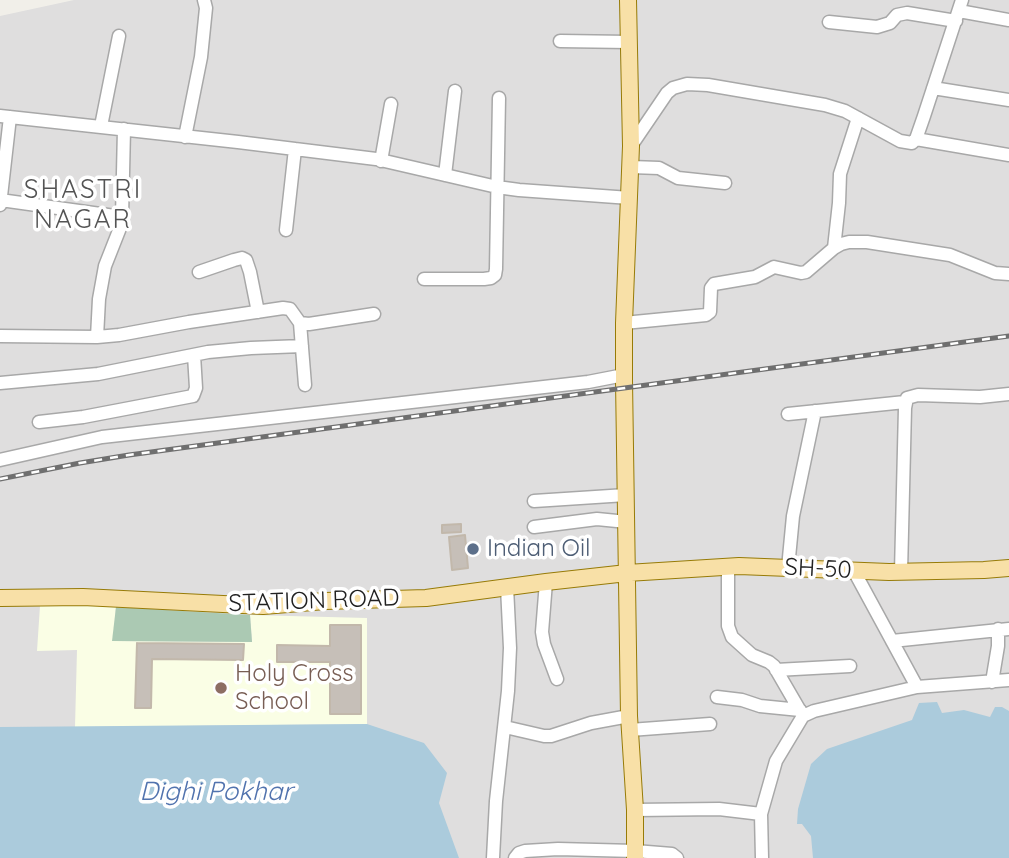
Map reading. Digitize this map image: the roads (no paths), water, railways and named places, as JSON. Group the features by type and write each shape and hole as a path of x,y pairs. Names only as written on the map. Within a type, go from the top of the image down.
{"main road":[{"path":"628,0 631,167 624,375 635,854"},
{"name":"SH-50","path":"627,573 728,566 901,572 1009,568"},
{"name":"STATION ROAD","path":"0,598 83,597 263,606 426,597 627,573"}],"street":[{"path":"185,137 201,57 205,0"},
{"path":"829,22 877,27 890,23 897,15 959,10 1009,20"},
{"path":"631,146 667,93 687,84 708,85 825,105 845,111 900,141 912,143 916,139 959,10"},
{"path":"101,126 119,36"},
{"path":"560,41 629,42"},
{"path":"933,88 1009,100"},
{"path":"445,175 455,91"},
{"path":"424,279 484,279 495,275 499,98"},
{"path":"381,161 391,104"},
{"path":"122,217 0,202 5,117 101,126 381,161 497,187 630,198"},
{"path":"834,248 840,174 858,118"},
{"path":"97,337 99,299 105,266 122,217 124,129"},
{"path":"916,139 1009,155"},
{"path":"286,230 295,149"},
{"path":"631,167 659,168 678,178 725,183"},
{"path":"624,323 706,315 710,312 711,288 714,284 755,277 774,267 806,272 841,243 867,242 950,255 995,273 1009,274"},
{"path":"199,272 234,260 246,260 258,312"},
{"path":"0,335 97,337 290,309 300,323 305,384"},
{"path":"300,323 320,323 374,314"},
{"path":"0,383 107,373 194,355 251,348 302,346"},
{"path":"39,422 83,417 193,396 196,388 194,355"},
{"path":"0,460 102,437 588,382 624,375"},
{"path":"901,572 907,398 1009,394"},
{"path":"788,414 905,402"},
{"path":"788,568 793,516 815,411"},
{"path":"534,501 626,495"},
{"path":"534,527 597,519 626,522"},
{"path":"728,566 729,632 752,655 769,663 776,670 802,713"},
{"path":"854,571 917,687"},
{"path":"545,582 542,632 557,679"},
{"path":"493,858 496,801 508,691 510,648 507,587"},
{"path":"892,641 1003,629 992,682"},
{"path":"776,670 850,666"},
{"path":"717,697 802,713 917,687 1009,680"},
{"path":"762,858 761,814 776,761 802,713"},
{"path":"505,727 544,737 591,723 710,724"},
{"path":"635,810 719,809 761,814"},
{"path":"515,858 519,853 672,854 677,858"}],"water":[{"path":"937,702 942,713 964,710 990,717 995,707 1009,711 1009,858 813,858 811,836 802,824 797,824 798,809 811,764 827,749 912,720 919,703"},
{"name":"Dighi Pokhar","path":"367,724 424,743 447,773 439,803 459,858 0,858 0,727"}],"railway":[{"path":"0,479 129,455 1009,336"}],"place":[{"name":"Indian Oil","path":"473,549"},
{"name":"Holy Cross School","path":"221,688"}],"district":[{"name":"SHASTRI NAGAR","path":"83,204"}]}
